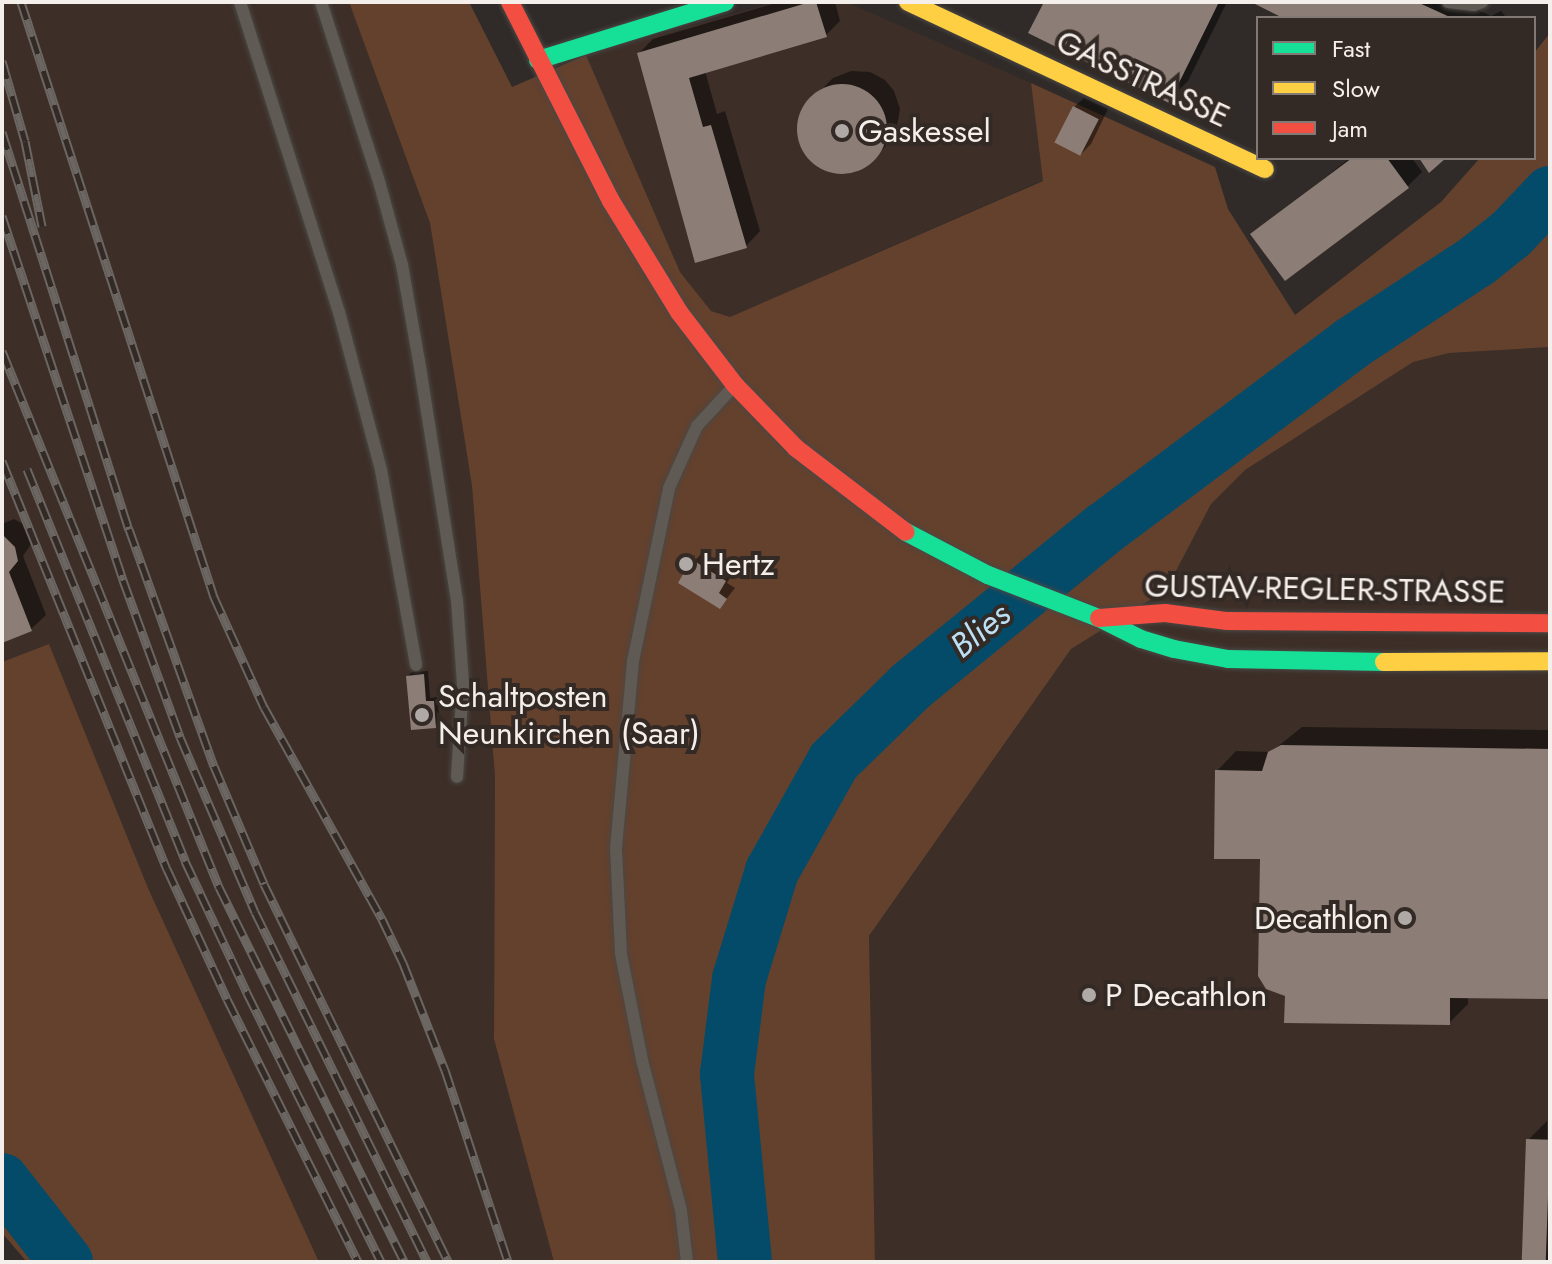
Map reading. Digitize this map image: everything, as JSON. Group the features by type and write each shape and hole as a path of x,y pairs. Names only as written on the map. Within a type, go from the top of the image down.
{"main road":[{"name":"GUSTAV-REGLER-STRASSE","path":"510,2 635,245 679,312 735,385 796,448 887,520 988,575 1099,618 1141,639 1228,659 1550,661"},
{"path":"538,60 725,2"},
{"name":"GASSTRASSE","path":"908,2 1265,169"},
{"name":"GUSTAV-REGLER-STRASSE","path":"1099,618 1165,613 1227,621 1550,623"},
{"path":"1228,659 1311,680"}],"lane":[{"path":"240,2 326,267 378,455 416,665"},
{"path":"321,2 380,185 402,265 419,361 457,600 463,684 457,777"},
{"path":"1448,2 1474,5 1482,2"},
{"path":"687,1262 681,1210 642,1060 621,954 616,848 633,661 669,488 697,426 735,385"}],"shaded area":[{"path":"2,2 349,2 430,223 472,486 495,777 494,1039 554,1262 319,1262 148,888 49,644 2,662"},
{"path":"349,2 469,2 512,87 586,55 680,272 711,311 730,317 1043,181 1031,83 1215,167 1228,209 1295,315 1441,202 1478,160 1536,160 1536,50 1550,33 1550,347 1449,353 1413,362 1245,470 1211,504 1166,590 1071,649 869,936 875,1262 554,1262 494,1039 495,777 472,486 430,223"},
{"path":"777,2 846,2 1031,83 1043,180 730,317 711,311 680,272 586,55"},
{"path":"1550,347 1550,1262 875,1262 869,937 1071,649 1166,590 1211,504 1245,470 1413,362 1449,353"},
{"path":"49,644 148,888 319,1262 27,1262 2,1233 2,662"}],"building":[{"path":"816,2 827,37 689,78 703,127 711,125 747,248 695,263 637,53"},
{"path":"1044,2 1218,4 1169,103 1028,33"},
{"path":"1251,2 1417,2 1448,16 1279,16"},
{"name":"Gaskessel","path":"842,84 859,88 874,97 883,112 887,129 883,146 874,161 859,170 842,174 825,170 810,161 801,146 797,129 801,112 810,97 825,88"},
{"path":"1073,106 1099,119 1080,156 1054,143"},
{"path":"1349,160 1388,160 1409,188 1285,281 1250,234"},
{"path":"1420,160 1444,160 1429,173"},
{"path":"2,534 15,547 18,561 9,572 32,631 2,643"},
{"path":"688,557 726,581 719,593 727,599 720,609 678,583 686,569 681,566"},
{"name":"Schaltposten Neunkirchen (Saar)","path":"424,674 426,701 434,701 436,728 411,730 406,676"},
{"name":"Decathlon","path":"1281,745 1550,749 1550,999 1450,998 1450,1025 1284,1023 1285,996 1266,989 1258,976 1260,859 1214,859 1215,770 1262,771 1268,752"},
{"path":"1526,1139 1550,1140 1546,1262 1522,1262"}],"waterway":[{"name":"Blies","path":"745,1262 727,1074 739,979 772,871 834,761 911,686 1105,528 1352,343 1477,261 1511,234 1550,193"},
{"name":"Blies","path":"2,1180 66,1262"}],"railway":[{"path":"21,2 214,597 264,707 382,919 403,963 445,1070 508,1262"},
{"path":"2,61 25,141 42,226"},
{"path":"2,132 129,529 214,766 264,884 448,1262"},
{"path":"2,216 123,580 180,737 255,912 427,1262"},
{"path":"2,351 219,887 404,1262"},
{"path":"2,461 167,869 227,999 358,1262"},
{"path":"27,469 185,861 381,1262"}],"traffic: fast":[{"path":"538,60 725,2"},
{"path":"906,532 988,575 1099,618 1141,639 1174,649 1228,659 1384,662"}],"traffic: slow":[{"path":"908,2 1265,169"},
{"path":"1384,662 1550,661"}],"traffic: jam":[{"path":"510,2 611,201 679,312 735,385 796,448 906,532"},
{"path":"1099,618 1165,613 1227,621 1550,623"}],"place":[{"name":"Gaskessel","path":"842,131"},
{"name":"Hertz","path":"686,564"},
{"name":"Schaltposten Neunkirchen (Saar)","path":"422,715"},
{"name":"Decathlon","path":"1405,918"},
{"name":"P Decathlon","path":"1089,995"}]}
